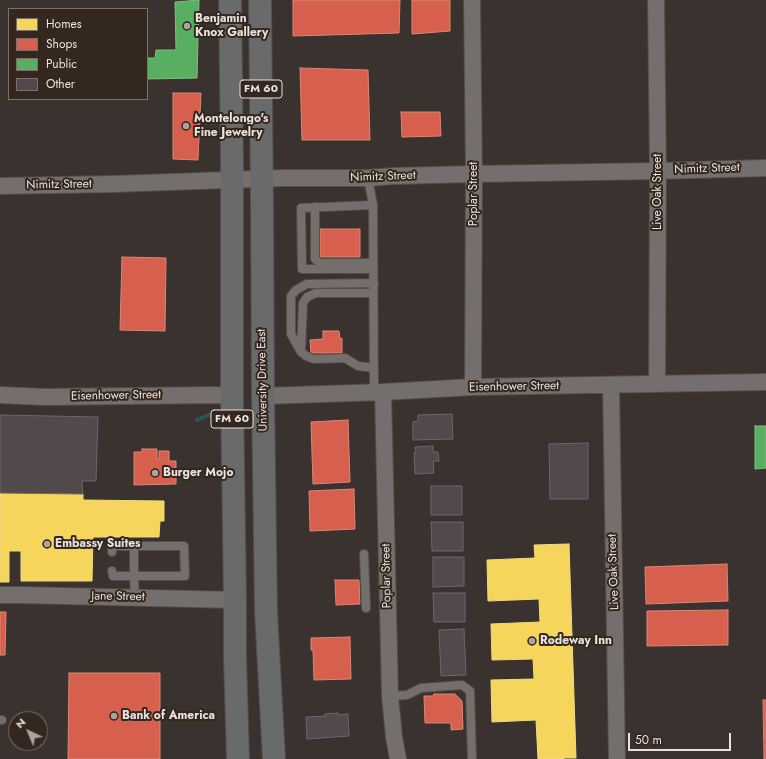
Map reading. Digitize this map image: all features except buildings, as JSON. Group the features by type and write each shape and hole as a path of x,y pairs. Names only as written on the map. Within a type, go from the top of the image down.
{"main road":[{"name":"FM 60","path":"230,0 232,396 235,666 238,759"},
{"name":"University Drive East","path":"260,0 266,612 274,759"}],"street":[{"name":"Poplar Street","path":"472,0 474,174 473,387"},
{"name":"Live Oak Street","path":"656,0 658,171 657,384"},
{"name":"Nimitz Street","path":"0,186 766,168"},
{"name":"Eisenhower Street","path":"263,396 473,387 766,382"},
{"name":"Live Oak Street","path":"611,385 617,759"},
{"name":"Poplar Street","path":"379,392 390,696 398,759"},
{"name":"Eisenhower Street","path":"0,395 45,397 232,396"},
{"name":"Jane Street","path":"0,595 235,600"}],"lane":[{"path":"368,178 373,205 374,368 379,392"},
{"path":"373,205 301,208 302,269 373,266"},
{"path":"315,207 315,258 320,264 373,266"},
{"path":"374,283 307,284 296,290 291,296 291,334 301,352 314,359 344,358 358,366 374,368"},
{"path":"301,352 303,303 307,297 316,293 373,293"},
{"path":"112,552 112,546 184,546 185,576 113,576 112,570"},
{"path":"134,546 135,598"},
{"path":"364,554 366,608"},
{"path":"390,696 407,695 421,688 462,685 470,691 472,759"}],"waterway":[{"path":"197,420 218,411"}],"place":[{"name":"Benjamin Knox Gallery","path":"187,26"},
{"name":"Montelongo's Fine Jewelry","path":"186,126"},
{"name":"Burger Mojo","path":"155,473"},
{"name":"Embassy Suites","path":"47,544"},
{"name":"Rodeway Inn","path":"532,641"},
{"name":"Bank of America","path":"114,716"}]}
